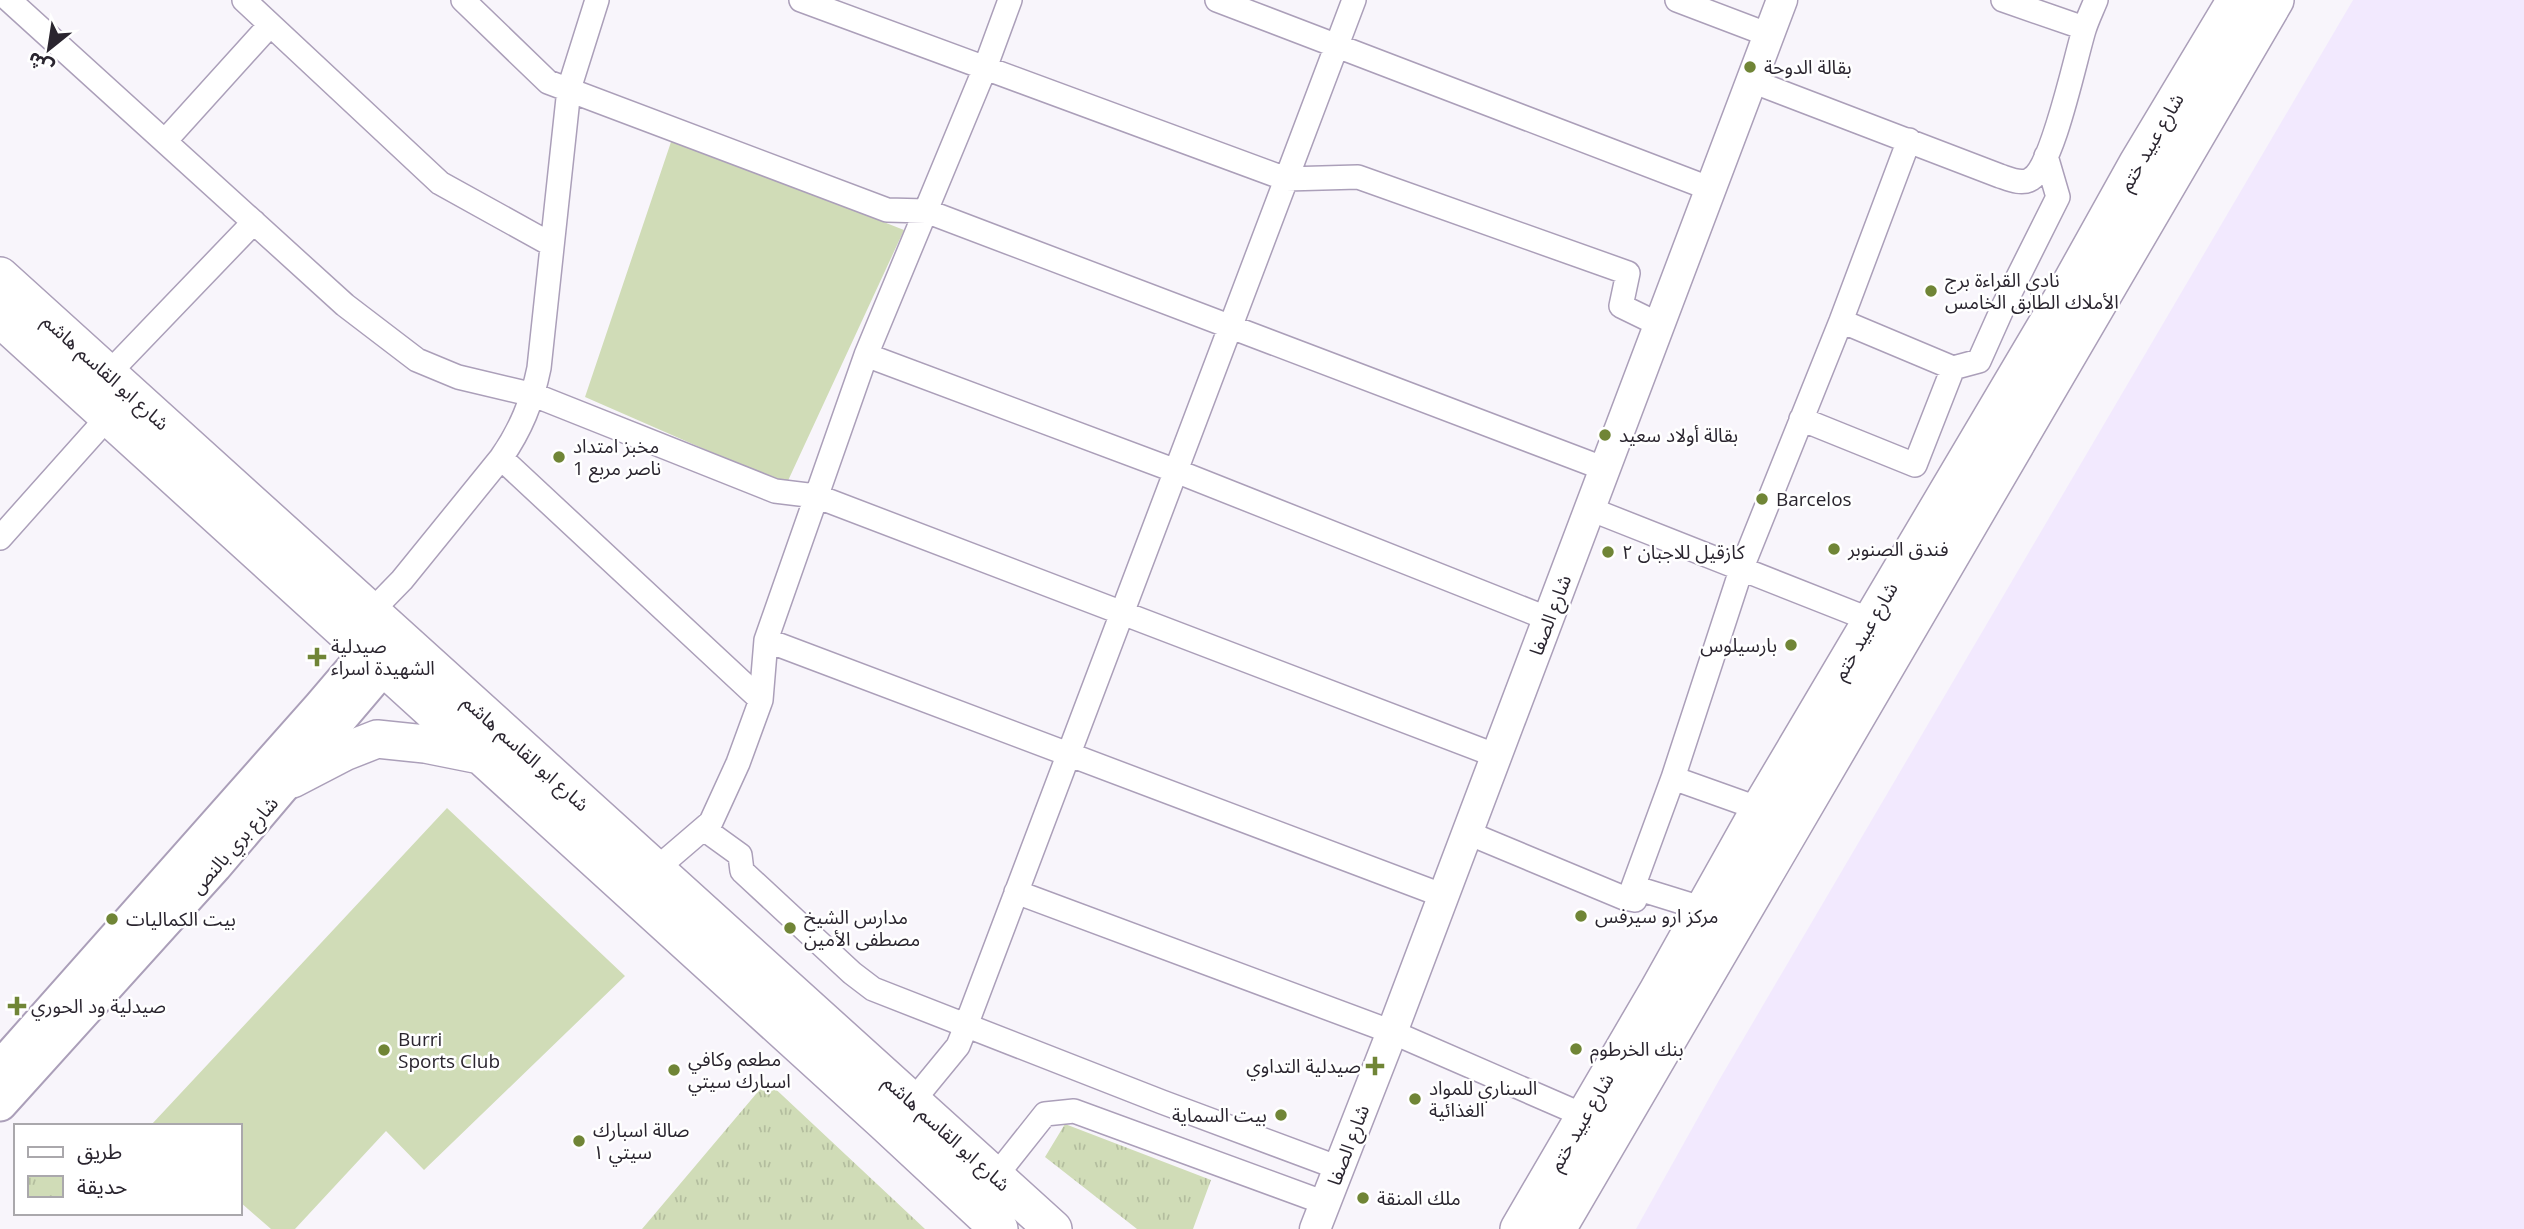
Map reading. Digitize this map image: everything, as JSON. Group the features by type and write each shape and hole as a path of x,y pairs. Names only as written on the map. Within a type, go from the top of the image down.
{"main road":[{"name":"شارع عبيد ختم","path":"1519,1229 1760,809 2236,0"},
{"name":"شارع عبيد ختم","path":"1557,1229 2275,0"},
{"name":"شارع ابو القاسم هاشم","path":"0,276 108,374 377,639 481,755 999,1229"},
{"name":"شارع ابو القاسم هاشم","path":"0,318 108,417 655,870 1054,1229"},
{"name":"شارع بري بالنص","path":"0,1104 292,779 377,639"},
{"name":"شارع بري بالنص","path":"0,1068 377,639"},
{"path":"292,779 344,752 377,739 425,744 481,755"}],"street":[{"path":"9,0 345,305 417,360 458,377 534,395 775,491 816,496 1497,755"},
{"path":"244,0 440,183 552,245"},
{"path":"463,0 548,82 887,210 926,211 1605,468"},
{"path":"377,639 402,580 501,458 514,438 534,395 569,89 597,0"},
{"path":"801,0 1286,179 1358,177 1628,273 1620,306 1660,325"},
{"path":"655,870 716,815 738,763 761,700 766,640 866,355 985,68 1010,0"},
{"path":"1217,0 1711,189"},
{"path":"912,1102 958,1046 1354,0"},
{"path":"1677,0 1769,35"},
{"name":"شارع الصفا","path":"1320,1216 1468,833 1782,0"},
{"path":"2003,0 2084,28"},
{"path":"1752,81 2019,182 2034,178 2046,156 2084,28 2096,0"},
{"path":"165,141 270,25"},
{"path":"1468,833 1596,887 1635,900 1633,887 1673,778 1741,570 1841,321 1909,140"},
{"path":"1841,321 1953,368 1979,361 2058,197 2046,156"},
{"path":"108,374 254,222"},
{"path":"866,355 1176,471 1549,619"},
{"path":"1801,419 1915,465 1953,368"},
{"path":"0,538 108,417"},
{"path":"501,458 761,700"},
{"path":"1590,509 1871,620"},
{"path":"766,640 1444,896"},
{"path":"1673,778 1760,809"},
{"path":"704,828 740,855 742,871 852,973 873,989 1339,1168"},
{"path":"1633,887 1704,909"},
{"path":"1016,892 1392,1032 1585,1116"},
{"path":"995,1177 1045,1114 1074,1111 1320,1216"}],"shaded area":[{"path":"2353,0 2524,0 2524,1229 1636,1229 1718,1082"}],"green space":[{"path":"672,139 904,230 786,485 585,397"},
{"name":"Burri Sports Club","path":"447,808 625,976 424,1170 386,1131 295,1229 271,1229 242,1204 242,1124 152,1124"},
{"path":"767,1081 925,1229 642,1229"},
{"path":"1065,1124 1211,1180 1193,1229 1137,1229 1045,1157"}],"place":[{"name":"بقالة الدوحة","path":"1750,67"},
{"name":"نادي القراءة برج الأملاك الطابق الخامس","path":"1931,291"},
{"name":"بقالة أولاد سعيد","path":"1605,435"},
{"name":"مخبز امتداد ناصر مربع 1","path":"559,457"},
{"name":"Barcelos","path":"1762,499"},
{"name":"فندق الصنوبر","path":"1834,549"},
{"name":"كازقيل للاجبان ٢","path":"1608,552"},
{"name":"بارسيلوس","path":"1791,645"},
{"name":"صيدلية الشهيدة اسراء","path":"317,657"},
{"name":"مركز ارو سيرفس","path":"1581,916"},
{"name":"بيت الكماليات","path":"112,919"},
{"name":"مدارس الشيخ مصطفى الأمين","path":"790,928"},
{"name":"صيدلية ود الحوري","path":"17,1006"},
{"name":"بنك الخرطوم","path":"1576,1049"},
{"name":"Burri Sports Club","path":"384,1050"},
{"name":"صيدلية التداوي","path":"1375,1066"},
{"name":"مطعم وكافي اسبارك سيتي","path":"674,1070"},
{"name":"السناري للمواد الغذائية","path":"1415,1099"},
{"name":"بيت السماية","path":"1281,1115"},
{"name":"صالة اسبارك سيتي ١","path":"579,1141"},
{"name":"ملك المنقة","path":"1363,1198"}]}
